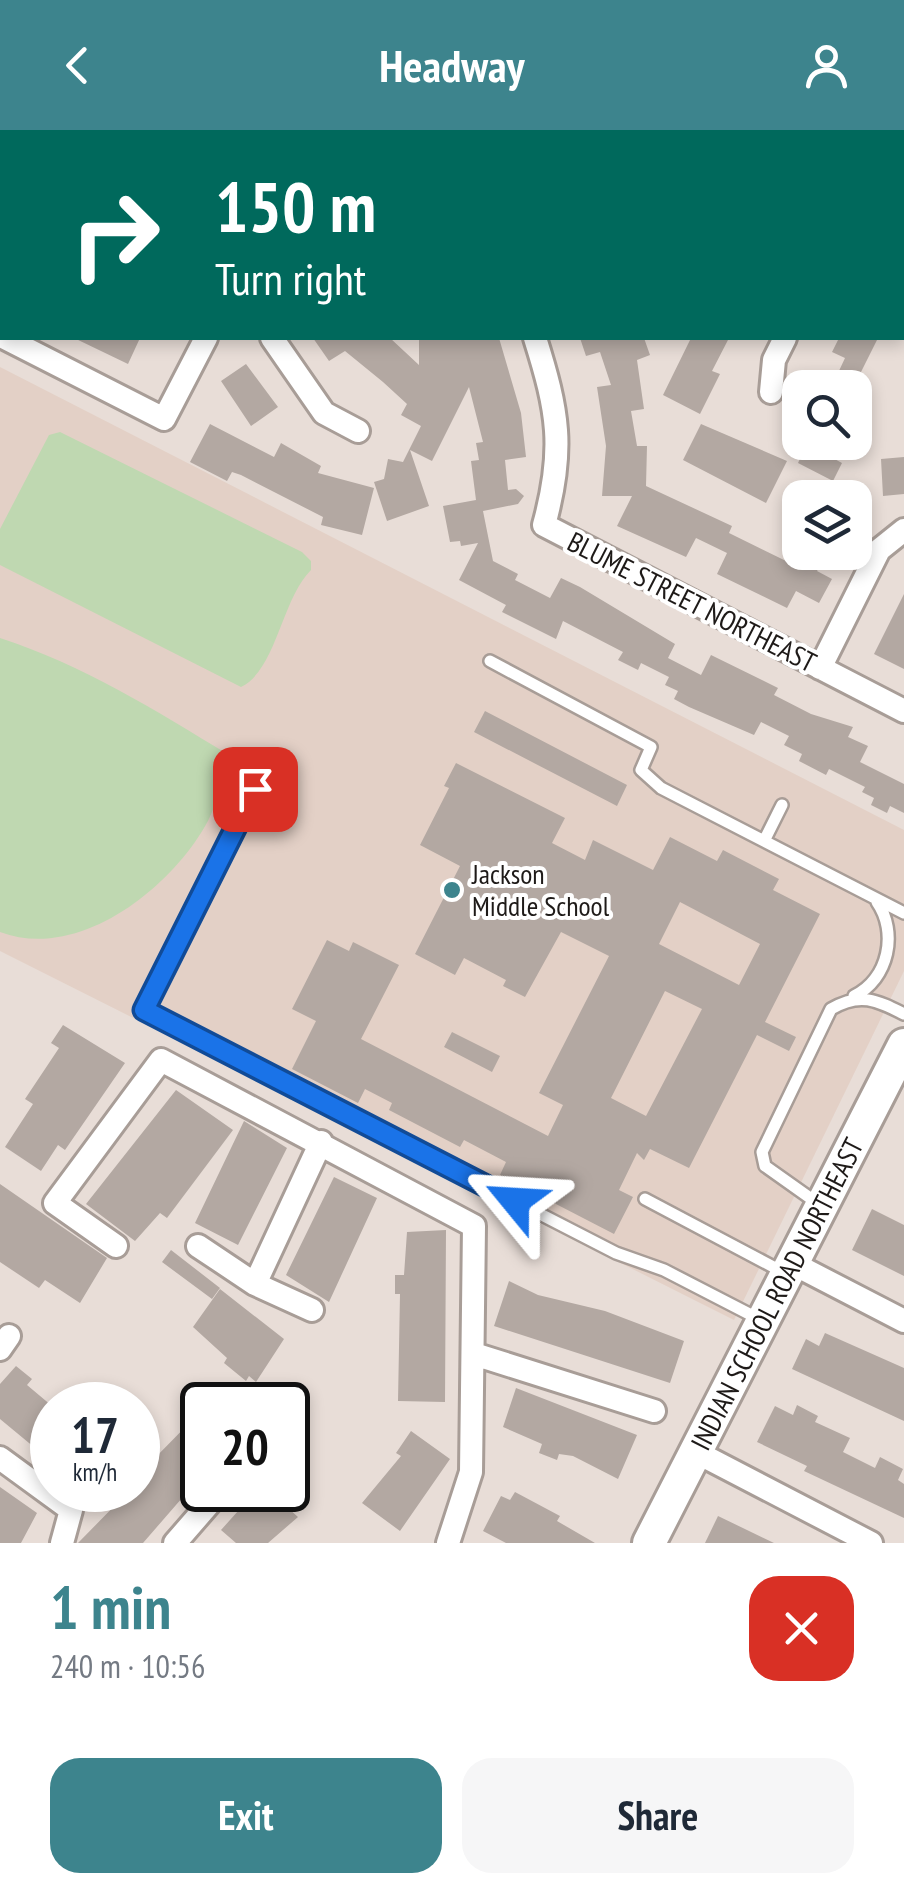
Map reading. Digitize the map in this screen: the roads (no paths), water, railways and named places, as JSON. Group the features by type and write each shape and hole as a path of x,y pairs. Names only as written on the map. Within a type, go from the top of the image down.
{"street":[{"path":"10,340 164,418 205,340"},
{"path":"273,340 324,413 358,431"},
{"name":"BLUME STREET NORTHEAST","path":"536,340 556,407 557,478 544,525 904,711"},
{"path":"771,392 774,360 784,340"},
{"path":"820,668 879,550 904,530"},
{"path":"116,1246 56,1203 161,1060 474,1226 471,1472 448,1543"},
{"name":"INDIAN SCHOOL ROAD NORTHEAST","path":"649,1543 821,1206 900,1064"},
{"path":"255,1284 321,1142"},
{"path":"198,1246 255,1284 312,1310"},
{"path":"789,1269 904,1321"},
{"path":"474,1354 654,1412"},
{"path":"696,1452 871,1543"},
{"path":"0,1458 71,1510 62,1543"},
{"path":"175,1543 202,1512"}],"lane":[{"path":"490,660 651,747 641,770 646,777 874,898 902,908"},
{"path":"255,789 144,1010 616,1253 664,1270 762,1321"},
{"path":"764,841 782,804"},
{"path":"821,1206 765,1166 762,1152 831,1009 871,983 889,946 890,923 874,898"},
{"path":"848,999 870,997 904,1014"},
{"path":"645,1199 789,1269"}],"place":[{"name":"Jackson Middle School","path":"452,890"}]}
